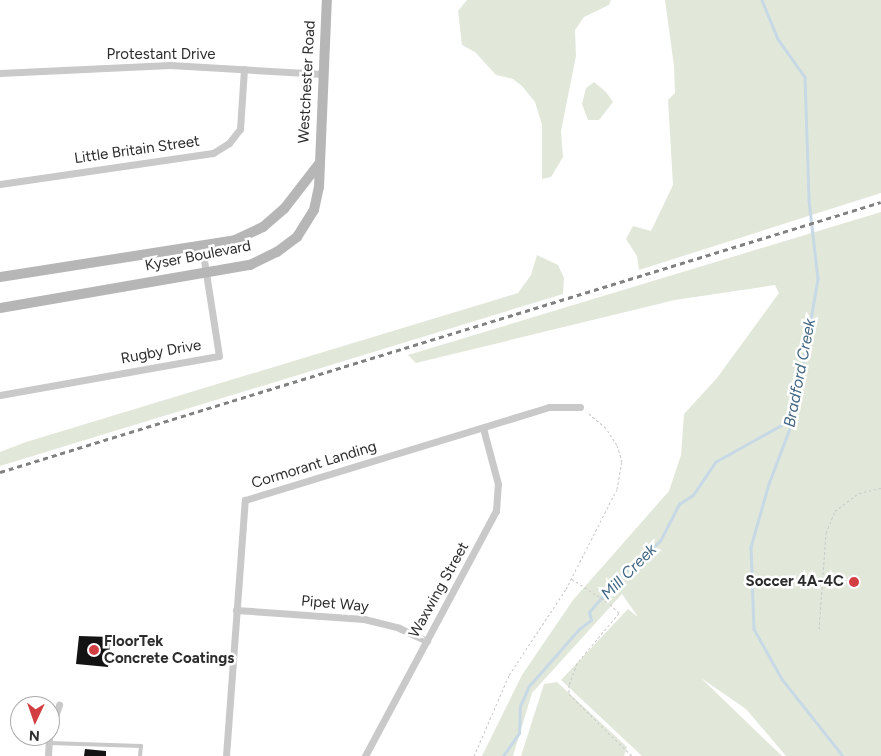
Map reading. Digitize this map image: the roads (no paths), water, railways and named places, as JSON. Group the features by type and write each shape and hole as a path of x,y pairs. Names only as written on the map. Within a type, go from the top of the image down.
{"street":[{"name":"Westchester Road","path":"318,165 327,0"},
{"name":"Protestant Drive","path":"0,74 170,65 323,74"},
{"name":"Little Britain Street","path":"0,184 214,153 229,143 240,129 244,69"},
{"name":"Kyser Boulevard","path":"0,277 202,247 235,240 263,227 284,209 318,165"},
{"name":"Kyser Boulevard","path":"0,308 250,264 277,252 297,237 314,210 320,187 318,165"},
{"name":"Rugby Drive","path":"0,395 219,356 202,247"},
{"name":"Cormorant Landing","path":"226,756 245,500 549,407 580,408"},
{"name":"Waxwing Street","path":"365,756 496,510 498,484 483,428"},
{"name":"Pipet Way","path":"236,610 364,619 399,628 427,641"}],"lane":[{"path":"60,741 141,746 140,756"}],"waterway":[{"name":"Bradford Creek","path":"762,0 778,39 805,77 809,200 818,279 794,418 769,484 751,547 754,629 782,679 843,756"},
{"name":"Mill Creek","path":"503,756 519,733 520,706 529,686 579,629 591,620 589,612 622,574 660,541 679,504 693,495 715,462 794,418"}],"railway":[{"path":"0,472 881,202"}],"place":[{"name":"Soccer 4A-4C","path":"854,582"},
{"name":"FloorTek Concrete Coatings","path":"94,650"}]}
